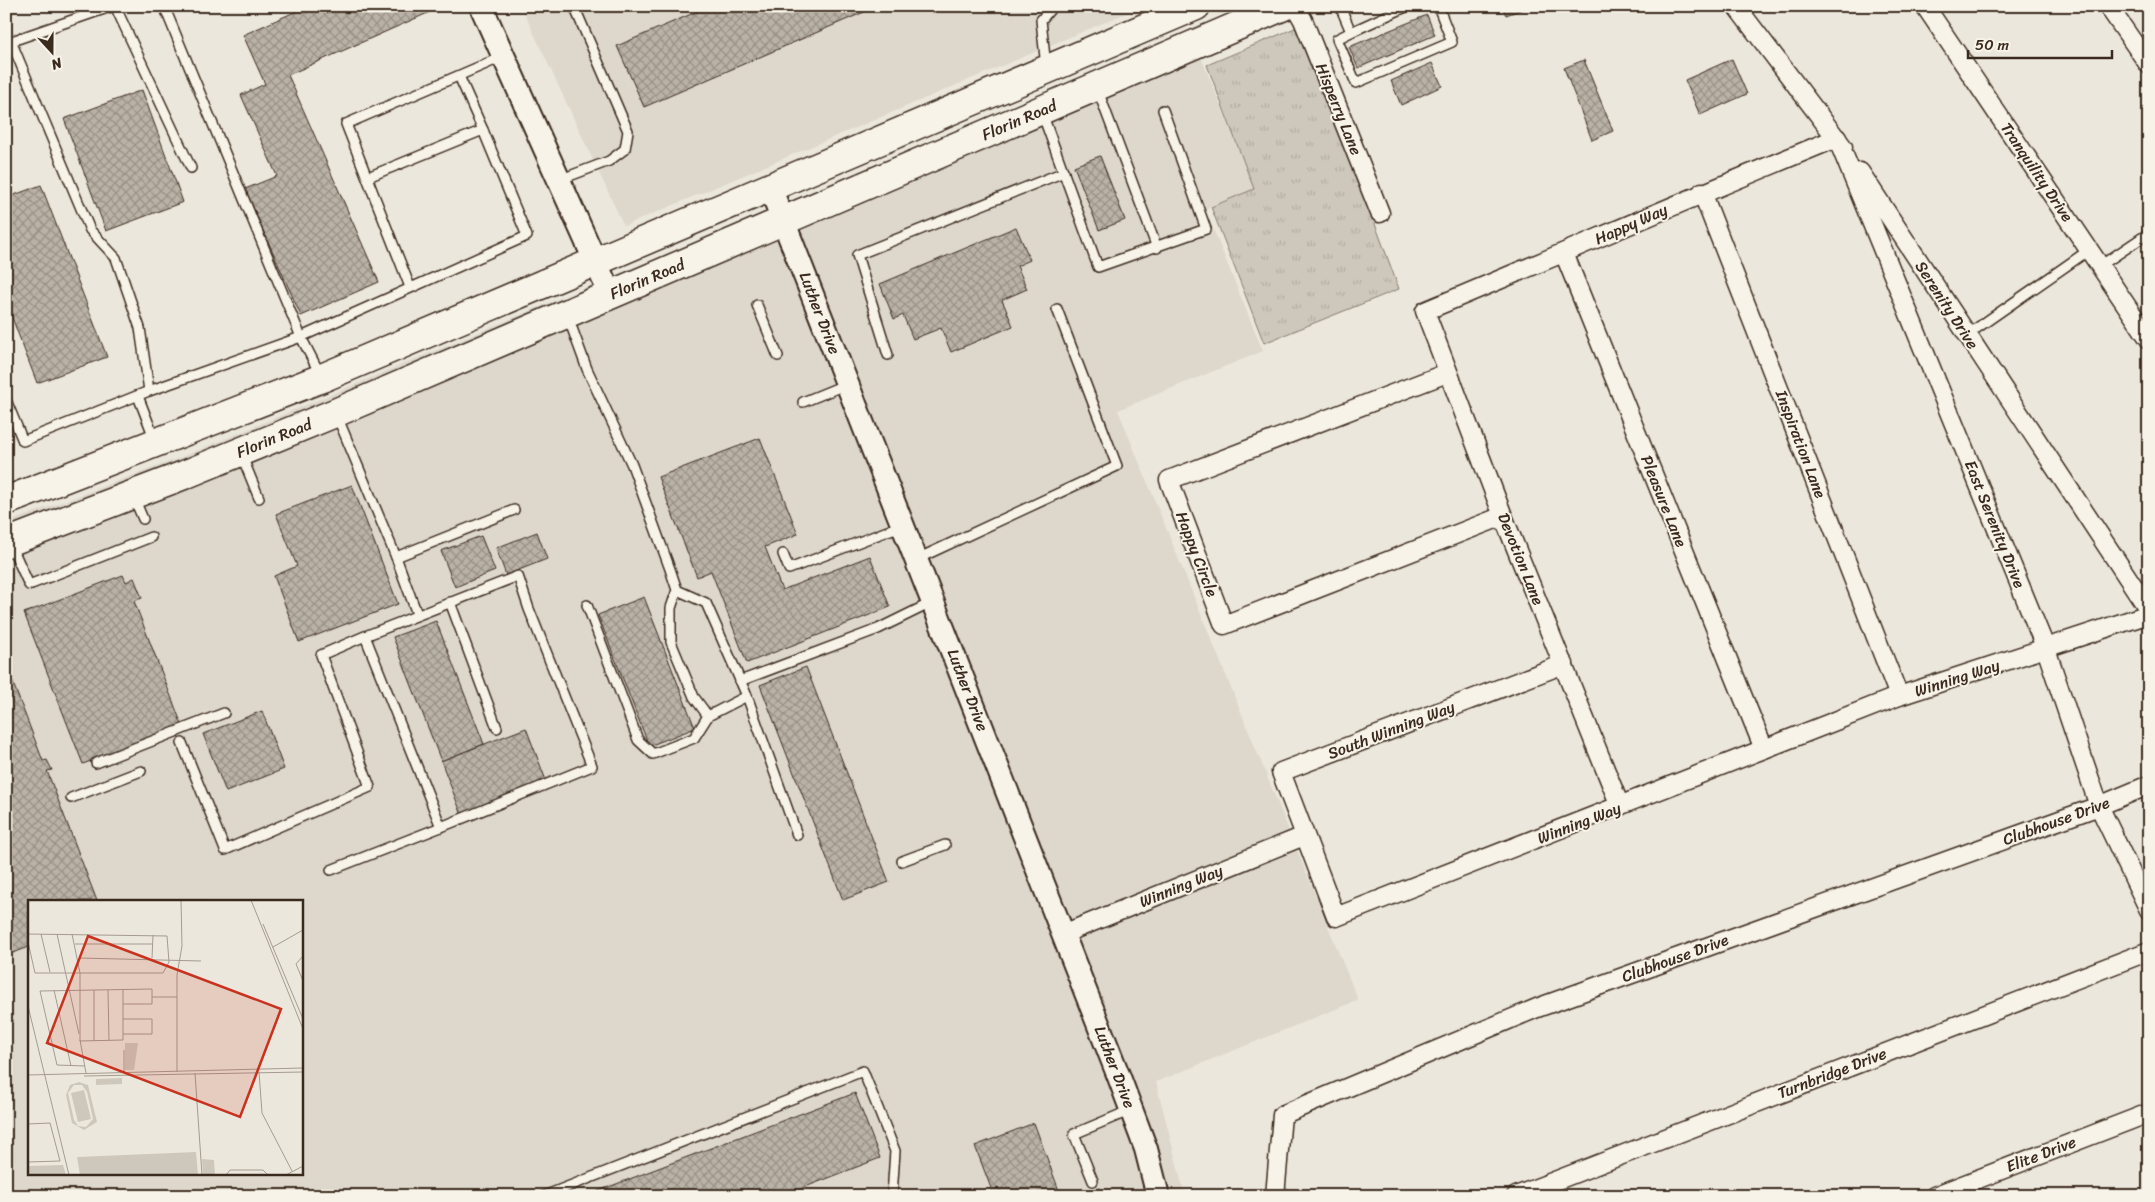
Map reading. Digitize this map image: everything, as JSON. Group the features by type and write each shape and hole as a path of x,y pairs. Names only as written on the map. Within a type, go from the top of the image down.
{"main road":[{"path":"6,502 322,378 1196,6"},
{"name":"Florin Road","path":"8,543 138,507 240,452 1284,6"},
{"path":"8,543 10,526 18,518 33,508 101,480 112,460"}],"street":[{"path":"481,6 610,294"},
{"name":"Hisperry Lane","path":"1295,6 1304,20 1380,213"},
{"name":"Serenity Drive","path":"1736,6 1837,138 2149,610"},
{"name":"Tranquility Drive","path":"1925,6 2149,338"},
{"path":"2108,6 2149,65"},
{"name":"Happy Way","path":"1424,310 1564,253 1702,192 1837,138"},
{"name":"East Serenity Drive","path":"1837,138 2046,649 2099,806 2149,910"},
{"name":"Luther Drive","path":"770,187 1064,934 1146,1149 1158,1196"},
{"name":"Inspiration Lane","path":"1702,192 1899,696"},
{"name":"Pleasure Lane","path":"1564,253 1764,749"},
{"name":"Devotion Lane","path":"1424,310 1503,516 1620,806"},
{"name":"Happy Circle","path":"1447,373 1169,480 1224,625 1503,516"},
{"name":"Winning Way","path":"1064,934 1304,836 1336,917 1899,696 2149,614"},
{"name":"South Winning Way","path":"1304,836 1281,772 1564,664"},
{"name":"Clubhouse Drive","path":"1275,1196 1282,1116 1537,1008 2099,806 2149,785"},
{"name":"Turnbridge Drive","path":"1516,1196 2149,951"},
{"name":"Elite Drive","path":"1934,1196 2149,1113"}],"lane":[{"path":"149,391 140,328 116,258 90,230 9,42 114,6 191,168"},
{"path":"164,6 301,337 322,378"},
{"path":"559,180 609,161 625,149 628,131 574,6"},
{"path":"1046,70 1042,20 1052,6"},
{"path":"1340,6 1351,32"},
{"path":"1408,6 1337,40 1356,83 1452,42 1438,6"},
{"path":"410,287 346,124 504,57"},
{"path":"6,400 24,441 149,391 301,337 527,236 460,76"},
{"path":"1097,87 1157,248"},
{"path":"1042,110 1098,267 1157,248 1206,229 1162,110"},
{"path":"368,177 483,130"},
{"path":"888,355 857,255 1064,172"},
{"path":"2100,266 2149,233"},
{"path":"1967,334 2089,250"},
{"path":"757,305 778,356"},
{"path":"917,559 1117,466 1057,310"},
{"path":"567,313 587,369 632,465 677,590 671,608 671,642 694,697 708,716"},
{"path":"803,402 848,384"},
{"path":"138,396 156,442"},
{"path":"335,412 418,614"},
{"path":"240,452 259,498"},
{"path":"396,557 514,510"},
{"path":"782,554 789,569 903,525"},
{"path":"8,543 29,586 151,537"},
{"path":"182,743 225,850 370,788 320,655 418,614 518,576 529,609 592,766 331,870"},
{"path":"677,590 706,604 747,696 797,835"},
{"path":"450,602 498,728"},
{"path":"740,681 878,629 934,602"},
{"path":"587,605 638,740 653,754 694,738 708,716 747,696"},
{"path":"366,636 441,827"},
{"path":"96,763 224,713"},
{"path":"71,798 141,771"},
{"path":"902,861 945,845"},
{"path":"544,1196 864,1071 895,1152 892,1196"},
{"path":"1093,1181 1074,1134 1131,1110"}],"shaded area":[{"path":"521,6 1143,6 624,226"},
{"path":"1191,33 1255,189 1205,209 1263,351 1118,410 1358,1000 1156,1082 1185,1196 6,1196 6,523 182,457"}],"green space":[{"path":"1295,28 1309,45 1399,289 1264,343 1211,207 1254,189 1207,65"}],"building":[{"path":"308,6 428,6 430,12 288,75 379,282 301,316 245,189 277,176 241,95 265,84 243,35"},
{"path":"710,6 878,6 644,107 617,46"},
{"path":"1502,6 1531,6 1506,15"},
{"path":"1427,15 1435,35 1358,68 1349,47"},
{"path":"1732,59 1747,94 1700,115 1685,80"},
{"path":"1584,60 1613,131 1592,140 1564,68"},
{"path":"1432,63 1442,86 1401,105 1391,81"},
{"path":"142,90 183,202 106,231 64,119"},
{"path":"1100,156 1125,220 1099,230 1074,166"},
{"path":"41,185 107,357 37,383 6,302 6,198"},
{"path":"1016,227 1030,260 1017,266 1027,289 1002,300 1013,326 951,352 941,328 913,339 903,315 894,319 880,284"},
{"path":"760,438 798,534 765,547 782,590 870,556 890,607 747,663 711,571 697,577 658,477"},
{"path":"352,485 398,604 299,642 274,576 297,566 276,514"},
{"path":"537,532 547,559 506,575 496,548"},
{"path":"481,536 495,571 455,587 441,551"},
{"path":"123,575 126,582 134,578 142,598 134,601 182,725 83,764 24,613"},
{"path":"644,597 695,728 649,746 598,615"},
{"path":"436,621 484,744 441,761 393,637"},
{"path":"6,665 43,761 47,760 52,770 47,771 97,900 28,900 28,947 13,953 6,934"},
{"path":"806,667 889,882 843,900 760,685"},
{"path":"262,711 284,769 226,792 203,734"},
{"path":"526,728 547,783 462,815 441,761"},
{"path":"855,1093 880,1158 782,1196 585,1196"},
{"path":"1034,1123 1061,1196 994,1196 975,1146"},
{"path":"1100,1188 1103,1196 1079,1196"}]}
